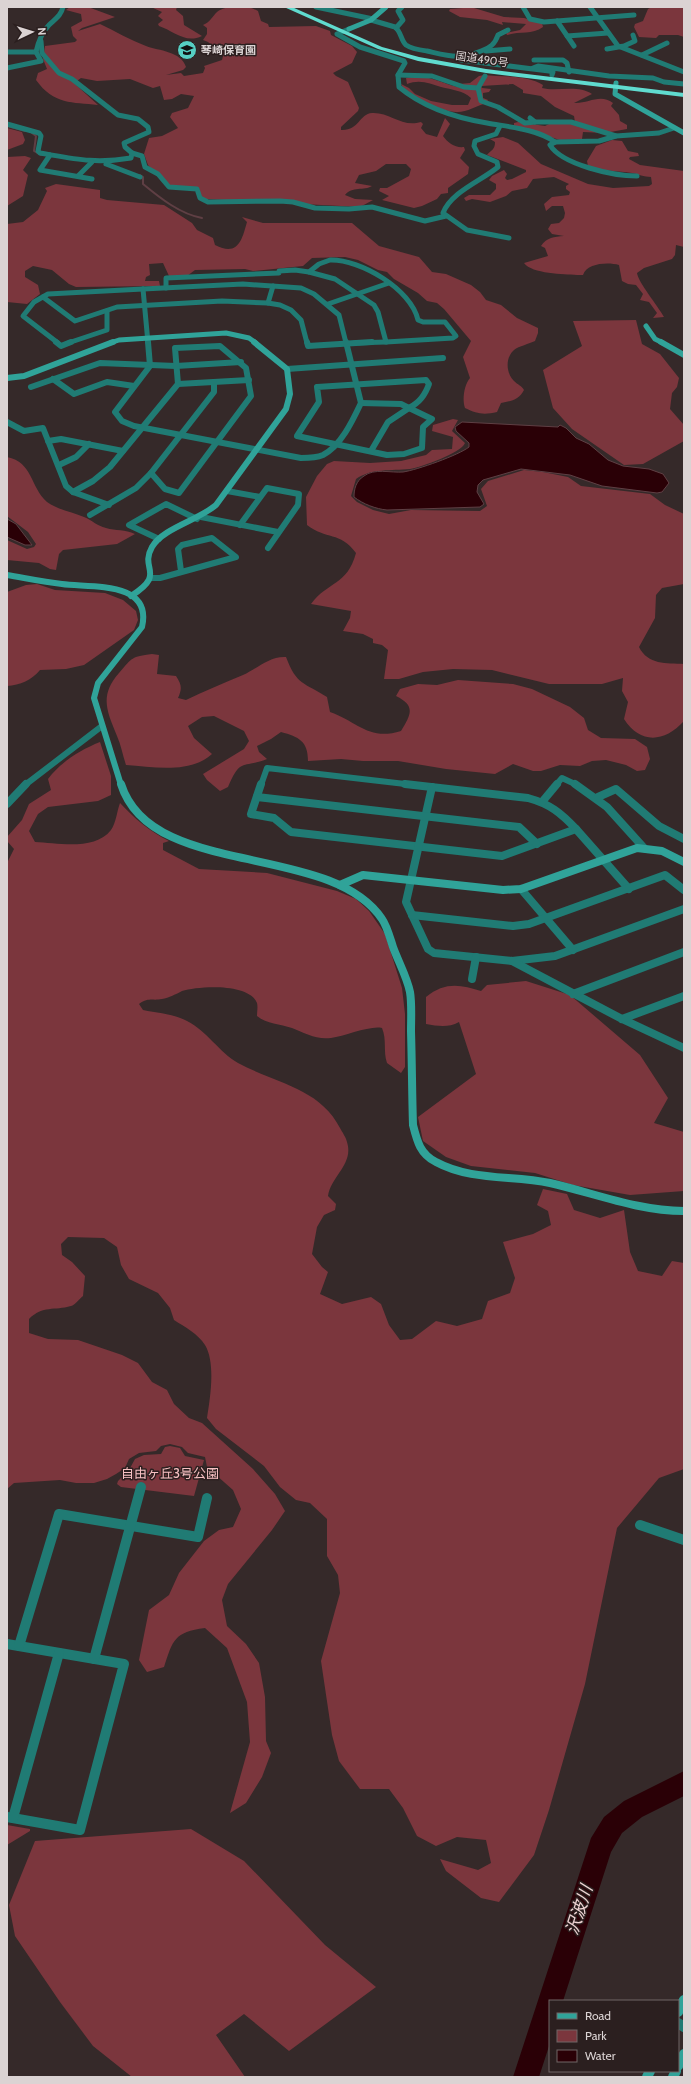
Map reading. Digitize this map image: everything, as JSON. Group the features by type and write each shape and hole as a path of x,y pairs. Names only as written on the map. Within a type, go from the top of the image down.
{"highway":[{"name":"国道490号","path":"287,7 393,47 438,60 488,68 552,75 684,95"},
{"name":"国道490号","path":"299,7 380,48 433,62 486,71 684,91"}],"street":[{"path":"36,52 50,25 60,14 63,7"},
{"path":"316,7 372,20 396,28 405,44 413,48 494,65 552,71 552,75"},
{"path":"386,7 372,20 337,34 345,40 404,62 405,63 398,75 399,87 413,98 464,118 533,133 555,142 589,142 616,136 659,133 674,128"},
{"path":"396,28 403,20 398,11 402,7"},
{"path":"523,7 531,7"},
{"path":"523,7 530,19 544,22 634,15"},
{"path":"590,7 620,47 684,72"},
{"path":"557,21 574,46"},
{"path":"452,57 463,58 492,46 498,35 508,30"},
{"path":"567,36 608,33"},
{"path":"607,49 620,47 635,41 633,35"},
{"path":"41,41 42,53 59,73 72,79 118,115 138,119 148,127 149,132 124,144 125,147 132,153 142,156 145,167 158,174 166,185 174,188 197,189 200,198 208,202 293,202 315,208 349,209 372,207 425,221 446,216"},
{"path":"642,55 667,43"},
{"path":"479,51 510,49"},
{"path":"7,52 36,52"},
{"path":"7,68 41,61 36,52"},
{"path":"534,60 563,60 567,63 569,72"},
{"path":"533,68 538,66 569,72 653,78 664,82 684,84"},
{"path":"398,75 432,76 464,87 478,88"},
{"path":"485,76 478,88 479,96 482,101 498,107 520,121 525,123 571,122 616,136"},
{"path":"616,85 615,94 674,128 684,132"},
{"path":"530,118 535,122"},
{"path":"7,124 39,133 41,136 38,151 50,155 92,162 107,162 131,158 132,153"},
{"path":"500,126 496,134 475,142 474,146 478,154 497,162 498,167 473,186 459,192 444,211 446,216 467,230 508,238"},
{"path":"555,142 550,145 553,151 582,164 588,169 626,177 637,176"},
{"path":"50,155 40,170 92,179"},
{"path":"78,176 92,162"},
{"path":"107,162 106,164 140,177"},
{"path":"43,297 75,321 117,307 222,301 280,305 291,310 301,320 308,346 453,338 456,336 445,322 423,322 418,320 417,312 413,306 389,283 372,270 352,262 328,260 309,272"},
{"path":"166,288 166,278 279,273 279,271 295,270 309,272 335,279 374,305 378,312 386,342"},
{"path":"328,304 389,283"},
{"path":"107,311 107,330 61,346 23,316 34,302 48,294 143,289 243,284 273,286 308,291 328,304 339,315 358,385 361,403 358,411 335,445 324,454 310,458 301,458 124,423 117,418 115,412 150,366 149,338 143,289"},
{"path":"268,303 273,286"},
{"path":"646,326 655,339 684,355"},
{"path":"7,378 24,376 119,340 226,333 249,338 287,369 291,392 290,402 258,450 217,504 199,518 159,539 151,551 152,578 144,589 131,596"},
{"path":"73,492 102,475 178,384 175,348 220,346 241,362 246,368 251,396 179,493 165,489 151,473"},
{"path":"287,369 443,358"},
{"path":"31,387 100,363 176,366 241,362"},
{"path":"53,380 74,394 107,382 134,386"},
{"path":"178,384 249,380"},
{"path":"361,403 396,403 408,408 432,419 423,426 422,430 424,444 422,448 396,455 371,451 335,445 297,436 319,402 317,387 426,380 429,384 421,402 408,408 390,420 371,451"},
{"path":"90,514 109,505 136,488 151,473 214,392 214,382"},
{"path":"7,422 24,431 43,428 59,465 66,486 73,492 109,505"},
{"path":"48,440 61,439 123,451"},
{"path":"59,465 70,462 81,454 89,444"},
{"path":"240,525 267,488 299,494 298,505 268,548"},
{"path":"227,491 260,497"},
{"path":"159,539 129,525 166,504 199,518 278,532"},
{"path":"152,578 160,578 236,557 212,538 182,546 178,549 181,571"},
{"path":"7,575 60,584 105,586 131,596 143,606 145,620 142,627 98,683 95,692 94,705 123,791 135,810 154,826 180,840 197,846 304,873 340,885 358,894 371,904 383,920 406,977 410,992 413,1125 417,1143 424,1154 436,1162 453,1170 478,1175 548,1183 598,1197 666,1211 684,1211"},
{"path":"7,804 32,778 102,726"},
{"path":"577,830 502,856 291,832 274,818 251,814 267,768 513,796 542,802 561,813 577,830 602,860 629,889"},
{"path":"542,802 562,778 579,784 598,797 644,848"},
{"path":"432,787 406,902 428,949 434,953 512,961 555,956 684,909"},
{"path":"598,797 616,789 659,826 684,839"},
{"path":"257,797 519,827 538,844"},
{"path":"340,885 363,875 503,890 521,889 626,850 644,848 669,853 684,862"},
{"path":"412,915 513,926 547,920 665,875 684,890"},
{"path":"521,889 573,950"},
{"path":"573,994 684,952"},
{"path":"472,979 476,957"},
{"path":"512,961 622,1019 680,1041 684,1048"},
{"path":"622,1019 684,996"},
{"path":"94,1659 141,1487"},
{"path":"19,1646 59,1514 198,1537 206,1498"},
{"path":"640,1525 684,1540"},
{"path":"7,1644 124,1664 80,1830 10,1818 59,1653"},
{"path":"679,2010 684,2000"},
{"path":"679,2064 684,2054"}],"green space":[{"path":"238,6 254,9 258,11 261,21 268,24 269,27 316,26 330,31 331,35 352,46 357,52 352,63 333,73 348,82 359,108 358,111 341,127 341,130 352,128 368,114 378,113 402,122 421,122 423,124 421,128 426,134 437,137 445,118 450,124 443,136 452,144 458,147 464,147 465,150 460,158 469,167 468,174 448,188 448,193 441,194 437,199 414,208 382,200 389,196 379,191 380,188 387,188 409,176 411,169 406,164 386,164 376,171 359,175 355,183 372,186 351,190 345,195 355,199 373,200 360,207 206,199 201,197 199,188 174,187 168,184 153,171 148,165 144,154 149,138 162,136 178,128 170,117 172,113 188,108 194,96 181,94 172,99 164,100 160,86 153,88 130,79 97,81 81,78 74,83 98,105 64,101 50,94 36,80 38,73 47,69 43,59 45,46 75,42 77,40 73,36 71,27 82,21 81,14 66,10 70,7 88,7 115,17 82,28 78,31 100,24 140,44 175,55 186,67 183,70 166,75 181,73 184,76 203,73 205,68 204,66 222,60 223,56 208,42 203,40 207,34 207,28 203,25 221,9"},
{"path":"151,7 177,7 176,10 183,16 184,25 202,36 190,39 185,38 159,26 158,24 163,20 158,16 162,12"},
{"path":"652,7 684,7 684,37 678,35 659,35 656,38 639,37 634,27 635,24 643,21 648,9"},
{"path":"474,8 504,17 524,18 542,23 543,27 530,32 507,35 506,33 520,30 526,24 502,22 503,25 487,20 460,17 449,11 450,9"},
{"path":"484,75 522,78 537,82 543,85 542,88 548,89 580,89 586,91 592,94 574,103 599,99 608,100 613,103 611,106 619,115 620,121 627,125 627,129 605,133 583,132 582,139 560,140 514,126 514,123 518,122 545,126 551,123 575,122 574,116 555,107 541,96 523,93 523,90 513,84 481,86 482,88 491,89 489,92 483,93 483,98 488,100 486,103 460,112 442,109 425,102 409,93 401,84 409,88 415,94 431,101 452,105 468,105 471,98 464,93 424,82 407,84 406,78 428,78 462,88 459,84 470,83 479,76"},
{"path":"7,128 22,132 25,140 23,144 7,150"},
{"path":"503,137 518,143 541,164 588,184 613,188 649,186 652,184 651,177 588,166 587,161 596,146 612,140 622,141 628,151 638,153 639,156 630,157 629,159 640,165 684,171 684,247 676,245 675,255 672,259 644,268 637,273 641,282 664,317 653,318 657,313 649,302 640,300 643,294 636,285 628,284 622,281 619,265 598,264 589,268 583,275 577,275 557,274 541,271 528,267 524,263 548,256 545,248 541,246 543,243 551,238 564,236 552,234 548,229 551,224 559,223 564,218 565,213 563,206 552,206 546,211 544,204 552,197 569,195 570,192 566,189 566,186 569,184 554,177 533,179 527,188 512,191 506,196 490,202 472,199 466,201 464,198 469,195 490,195 496,189 496,184 489,180 492,176 504,170 507,174 505,178 507,180 526,172 526,170 487,155 495,145 495,142 490,139"},
{"path":"25,156 31,158 23,170 28,175 23,196 7,206 7,157"},
{"path":"56,184 100,190 100,198 107,200 164,205 192,223 197,230 213,238 215,245 229,249 238,245 241,240 247,222 242,217 263,223 352,223 379,246 419,257 432,272 446,274 471,285 480,292 486,300 501,305 517,318 538,328 535,341 514,350 508,361 508,370 511,378 524,390 517,398 501,403 497,412 473,412 465,408 464,393 470,378 463,357 471,341 444,309 437,303 427,301 418,293 394,279 387,272 378,270 358,260 345,257 312,258 303,266 253,271 245,269 195,270 187,276 169,276 163,263 149,264 150,275 146,277 145,281 159,281 160,286 76,287 69,284 52,270 33,266 25,271 25,277 38,285 40,294 27,304 7,302 7,224 23,222 38,210 47,191 45,188"},
{"path":"636,320 642,344 660,354 679,378 677,387 672,393 670,409 684,425 684,441 643,464 624,465 572,429 553,408 543,370 582,346 573,321"},
{"path":"453,419 458,420 452,431 465,443 462,447 432,463 416,468 382,471 362,475 356,479 351,496 357,502 373,510 389,514 411,510 480,511 487,506 481,489 488,481 524,470 568,477 581,486 650,494 665,505 684,514 684,584 662,588 656,595 655,618 639,647 647,657 652,660 664,663 684,664 684,721 676,728 660,737 652,738 637,733 630,727 624,719 628,702 622,691 623,678 602,684 549,684 492,670 453,669 423,672 399,679 384,679 388,650 382,645 373,643 373,639 363,634 343,631 350,618 351,611 311,604 317,597 348,572 356,553 344,541 320,533 307,525 306,497 317,476 327,464 334,461 370,463 401,461 426,455 432,450 452,449 453,437 432,431 433,425"},
{"path":"7,457 22,464 27,469 41,496 51,505 84,517 103,527 128,531 135,534 117,544 63,550 59,554 56,570 50,569 39,563 7,560 7,540 27,549 34,547 36,544 28,532 7,516"},
{"path":"37,584 55,590 105,593 123,600 136,611 138,620 134,630 84,665 66,669 40,670 33,677 25,681 7,686 7,592 26,585"},
{"path":"152,654 159,655 157,674 176,676 181,687 178,698 186,700 243,675 269,661 280,657 286,657 294,673 302,682 327,697 330,712 364,729 380,734 401,731 407,720 410,711 409,707 407,703 396,696 400,689 418,684 437,685 458,680 513,684 532,689 570,707 584,718 588,730 601,738 635,739 647,747 650,759 645,770 637,771 626,765 606,760 592,761 580,766 560,765 541,771 533,771 513,764 495,774 446,769 398,761 363,761 341,759 308,761 308,754 304,744 297,738 281,732 257,746 259,752 267,759 239,768 228,787 220,791 207,780 203,774 244,749 249,741 244,731 214,716 202,717 188,726 194,738 212,754 203,760 183,767 171,768 126,765 120,743 110,719 107,696 113,681 130,661 136,657"},
{"path":"100,742 111,776 111,795 98,801 48,807 38,814 29,831 35,842 76,844 96,841 104,837 113,827 120,803 143,824 169,841 163,843 163,850 199,869 267,873 337,891 356,899 369,911 385,934 402,988 405,1014 405,1067 401,1073 387,1063 382,1028 377,1027 365,1029 331,1038 315,1037 292,1028 261,1019 257,1016 257,1003 252,997 244,992 234,989 211,987 190,989 167,998 148,1000 139,1004 143,1010 171,1015 187,1021 201,1030 238,1063 309,1095 321,1104 331,1115 345,1136 348,1150 347,1157 333,1182 328,1196 336,1204 335,1210 324,1215 317,1227 312,1254 328,1272 320,1294 342,1304 371,1297 381,1304 389,1325 400,1340 412,1339 436,1321 457,1326 482,1319 488,1301 510,1293 515,1278 503,1242 533,1234 551,1225 548,1211 537,1205 543,1189 567,1194 574,1210 600,1218 624,1210 630,1252 638,1271 662,1276 672,1261 684,1263 684,1469 659,1478 617,1528 585,1684 549,1810 534,1855 499,1902 481,1898 446,1871 440,1859 478,1870 491,1863 486,1840 457,1837 436,1846 417,1836 403,1808 389,1789 360,1789 339,1761 332,1735 321,1661 340,1593 338,1575 327,1556 327,1519 310,1503 296,1500 280,1487 264,1466 216,1429 207,1418 211,1391 211,1371 210,1361 205,1345 195,1334 174,1320 170,1308 158,1293 129,1279 121,1265 117,1247 104,1238 68,1237 61,1244 62,1255 72,1262 85,1276 83,1296 71,1306 44,1310 34,1315 29,1319 29,1333 48,1339 78,1340 122,1355 138,1363 152,1382 167,1390 174,1404 189,1418 202,1423 253,1469 275,1494 285,1511 272,1530 228,1584 222,1600 227,1626 246,1644 259,1663 265,1697 266,1741 271,1753 262,1777 246,1803 230,1813 250,1742 247,1702 227,1648 205,1628 187,1632 176,1639 164,1667 147,1672 139,1660 149,1610 169,1595 179,1573 204,1541 219,1530 233,1527 241,1509 233,1490 207,1467 205,1457 188,1453 182,1447 170,1444 161,1446 156,1451 139,1453 129,1459 125,1468 116,1474 107,1479 94,1483 76,1483 60,1480 14,1483 7,1489 7,863 14,849 7,841 7,837 22,820 29,804 51,790 48,779 53,773 71,757"},
{"path":"526,981 570,995 640,1055 668,1098 654,1123 684,1132 684,1191 630,1195 573,1185 535,1173 471,1166 446,1157 423,1141 418,1117 476,1074 459,1022 447,1026 426,1024 426,997 439,989 452,986 466,987 481,991 487,985"},
{"name":"自由ヶ丘3号公園","path":"170,1446 180,1448 185,1456 204,1460 194,1496 121,1487 117,1484 129,1470 135,1459 144,1455 161,1454 165,1447"},
{"path":"7,1825 30,1829 30,1831 7,1845"},
{"path":"191,1829 244,1861 325,1945 376,1987 289,2051 244,2014 216,2035 245,2077 132,2077 93,2046 60,2002 15,1936 9,1905 35,1841"}],"water":[{"path":"462,422 558,427 560,425 566,428 576,438 589,444 608,460 623,466 649,469 663,474 669,483 662,492 657,493 602,486 570,475 521,469 483,480 478,485 477,492 484,504 480,507 387,510 370,506 354,497 357,483 361,478 368,474 378,471 409,471 447,458 469,447 469,443 456,431 455,427"},
{"path":"7,519 16,524 32,545 25,545 7,537"}],"waterway":[{"path":"7,126 25,131"},
{"path":"32,133 36,136 34,151 41,155"},
{"path":"140,175 143,177 143,184 163,200 186,213 202,218"},
{"name":"沢波川","path":"551,2000 600,1847 613,1825 633,1809 684,1783"},
{"name":"沢波川","path":"526,2077 549,2006"}],"place":[{"name":"琴崎保育園","path":"187,50"}]}
